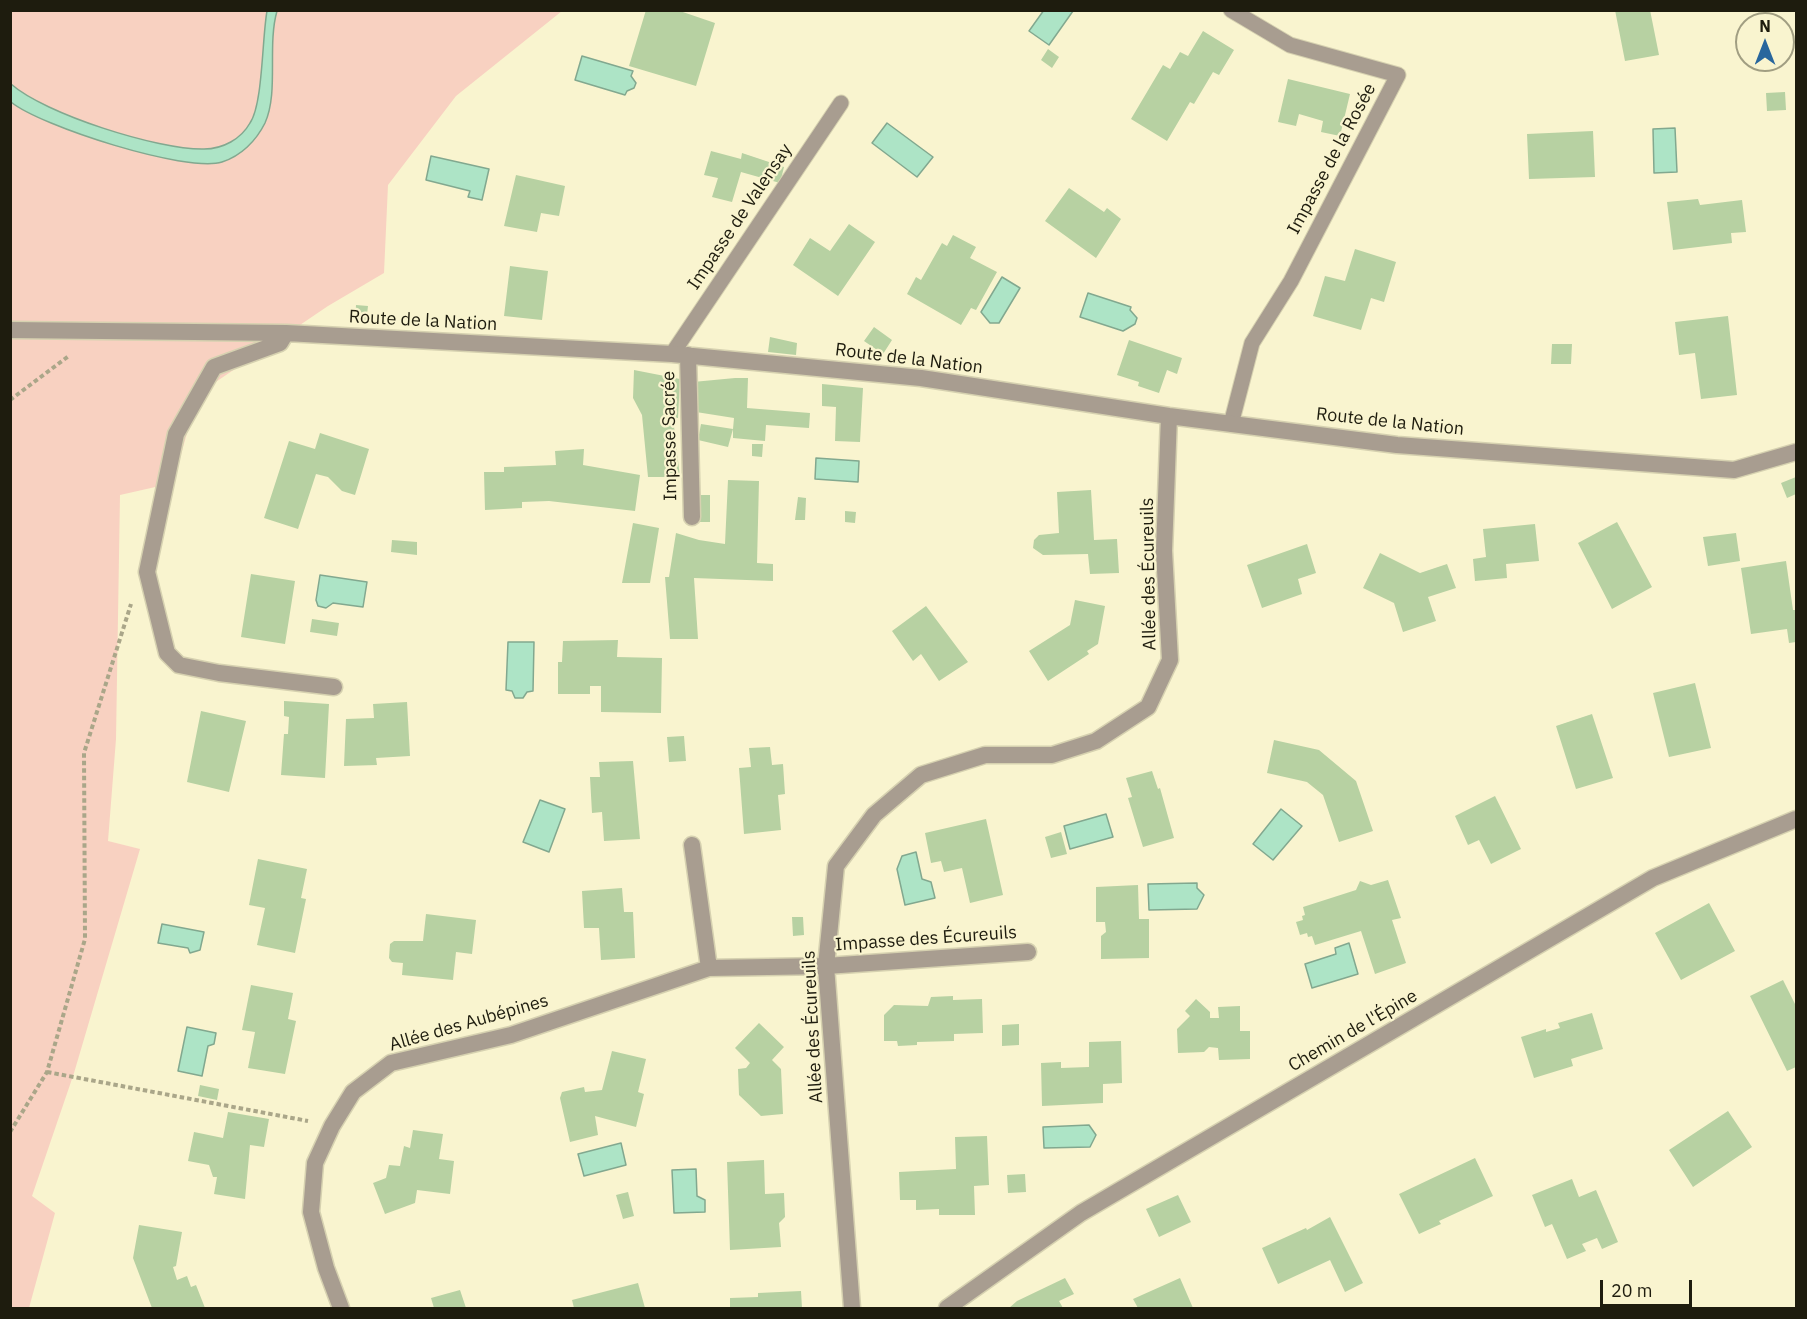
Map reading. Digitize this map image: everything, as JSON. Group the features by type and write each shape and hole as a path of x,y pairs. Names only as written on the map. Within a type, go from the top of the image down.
{"street":[{"name":"Route de la Nation","path":"10,330 286,333 680,354 921,378 1169,416 1397,445 1734,470 1797,452"},
{"path":"286,333 280,343 214,367 176,434 147,572 167,653 179,665 219,673 334,687"},
{"name":"Impasse Sacrée","path":"680,354 692,517"},
{"name":"Allée des Écureuils","path":"852,1308 826,966 836,866 873,815 921,775 985,755 1052,755 1096,741 1148,707 1170,660 1164,551 1169,416"},
{"name":"Chemin de l'Épine","path":"947,1308 1081,1213 1643,884 1797,819"},
{"path":"692,845 709,968"},
{"name":"Impasse des Écureuils","path":"826,966 1028,952"},
{"name":"Allée des Aubépines","path":"341,1308 326,1268 311,1212 315,1163 332,1126 353,1092 391,1064 511,1035 709,968 826,966"}],"lane":[{"name":"Impasse de la Rosée","path":"1231,424 1252,343 1291,281 1398,75 1290,45 1232,10"},
{"name":"Impasse de Valensay","path":"680,354 841,103"}],"path":[{"path":"10,400 104,330"},
{"path":"10,1132 48,1072 86,939 84,753 128,610 147,572"},
{"path":"48,1072 286,1115 332,1126"}],"shaded area":[{"path":"1044,10 1073,11 1049,45 1029,31"},
{"path":"10,11 562,11 456,96 388,185 384,273 328,306 198,394 173,483 120,495 116,739 108,841 140,849 74,1073 32,1196 55,1213 29,1308 10,1308"},
{"path":"267,11 277,11 274,25 269,111 265,123 252,142 242,152 222,162 204,164 178,161 114,145 51,123 11,102 11,84 49,107 132,137 184,148 211,149 225,145 242,134 254,114 260,86"},
{"path":"582,56 633,71 631,76 636,83 634,88 627,91 625,95 575,80"},
{"path":"887,123 933,157 917,177 872,143"},
{"path":"1675,128 1677,172 1654,173 1653,129"},
{"path":"431,156 489,169 482,200 468,197 470,191 426,180"},
{"path":"1002,277 1020,288 999,323 990,323 981,312"},
{"path":"1088,293 1131,307 1130,310 1137,318 1135,324 1123,331 1080,317"},
{"path":"816,458 859,461 858,482 815,479"},
{"path":"320,575 367,582 363,607 333,603 326,608 318,606 316,600"},
{"path":"508,642 534,642 533,691 527,692 523,698 515,698 512,691 506,690"},
{"path":"540,800 565,809 549,852 523,842"},
{"path":"1281,809 1302,826 1273,860 1253,844"},
{"path":"1106,814 1113,837 1070,849 1064,826"},
{"path":"916,852 922,879 931,882 935,898 905,905 897,869 902,856"},
{"path":"1197,883 1197,888 1204,895 1197,909 1149,910 1148,884"},
{"path":"162,924 204,932 200,950 190,953 188,948 158,943"},
{"path":"1349,943 1358,974 1312,988 1305,964 1336,954 1335,948"},
{"path":"187,1027 216,1033 214,1044 208,1046 202,1076 178,1071"},
{"path":"1089,1125 1096,1135 1090,1147 1044,1148 1043,1127"},
{"path":"621,1143 626,1165 584,1176 578,1154"},
{"path":"696,1169 697,1196 705,1200 705,1212 674,1213 672,1170"}],"building":[{"path":"646,10 677,10 715,23 696,86 629,66"},
{"path":"1615,10 1650,10 1659,55 1625,61"},
{"path":"1203,31 1234,50 1219,75 1213,72 1194,104 1190,102 1167,141 1131,119 1163,65 1170,69 1180,52 1188,56"},
{"path":"1048,49 1059,57 1052,68 1041,60"},
{"path":"1288,79 1350,94 1340,136 1321,132 1323,121 1299,114 1296,126 1278,122"},
{"path":"1785,92 1786,110 1767,111 1766,93"},
{"path":"1593,131 1595,177 1529,179 1527,134"},
{"path":"711,151 741,159 742,153 784,167 780,183 741,172 732,202 712,197 718,178 704,175"},
{"path":"516,175 565,186 559,216 541,213 537,232 504,226"},
{"path":"1069,188 1104,212 1107,208 1121,219 1096,258 1045,221"},
{"path":"1698,199 1700,205 1742,200 1746,232 1731,233 1732,243 1673,250 1667,202"},
{"path":"849,224 875,242 838,296 793,265 810,238 830,251"},
{"path":"953,235 976,247 970,258 997,272 976,310 971,308 961,325 907,294 916,277 921,280 942,243 947,246"},
{"path":"1355,249 1396,262 1384,302 1371,298 1361,330 1313,316 1325,276 1345,281"},
{"path":"510,266 548,271 542,320 504,316"},
{"path":"356,305 368,306 366,323 355,323"},
{"path":"1728,316 1737,395 1701,399 1695,353 1679,355 1675,322"},
{"path":"874,327 892,340 883,354 864,341"},
{"path":"770,337 797,343 796,355 768,352"},
{"path":"1129,340 1182,358 1177,374 1167,370 1159,393 1138,386 1139,382 1117,375"},
{"path":"1552,344 1572,344 1571,364 1551,364"},
{"path":"634,370 680,379 678,418 673,418 680,477 648,477 642,415 633,398"},
{"path":"748,378 747,408 810,413 809,428 766,425 765,441 733,438 734,418 696,412 693,382"},
{"path":"822,384 863,388 860,442 835,441 836,407 822,406"},
{"path":"701,424 733,429 728,447 698,440"},
{"path":"320,433 369,449 355,495 342,491 328,477 316,474 298,529 264,518 289,441 315,449"},
{"path":"752,444 763,444 762,457 752,456"},
{"path":"584,449 583,465 640,475 635,511 549,501 522,502 522,508 485,510 484,472 504,472 504,467 556,465 555,451"},
{"path":"1796,477 1796,494 1787,498 1781,483"},
{"path":"728,480 759,481 757,563 773,564 773,581 694,578 698,639 670,639 665,577 669,577 676,533 725,544"},
{"path":"1091,490 1094,540 1117,539 1119,573 1090,574 1088,554 1043,555 1033,548 1034,540 1039,535 1059,533 1057,492"},
{"path":"700,495 710,495 710,522 700,522"},
{"path":"798,497 806,498 805,520 795,520"},
{"path":"845,511 856,512 855,523 845,522"},
{"path":"1617,522 1652,587 1612,609 1578,543"},
{"path":"633,523 659,528 650,583 622,583"},
{"path":"1535,524 1539,561 1506,564 1507,578 1475,581 1473,559 1486,557 1483,529"},
{"path":"1736,533 1740,561 1708,566 1703,537"},
{"path":"392,540 417,542 417,555 391,552"},
{"path":"1307,544 1316,573 1298,579 1302,594 1262,608 1247,565"},
{"path":"1380,553 1420,573 1447,564 1456,588 1428,597 1436,621 1403,632 1394,603 1363,588"},
{"path":"1786,561 1793,610 1796,610 1796,642 1789,643 1787,629 1751,634 1741,568"},
{"path":"251,574 295,581 285,644 241,637"},
{"path":"1075,600 1105,606 1098,644 1087,651 1089,654 1048,681 1029,651 1070,625"},
{"path":"926,606 968,662 939,681 921,654 913,661 892,631"},
{"path":"312,619 339,623 337,636 310,632"},
{"path":"618,640 617,657 662,658 661,713 601,712 601,686 590,686 590,694 558,694 558,662 562,662 563,641"},
{"path":"1695,683 1711,748 1669,757 1653,693"},
{"path":"284,701 329,704 325,778 281,775 284,734 288,734 289,717 284,716"},
{"path":"407,702 410,756 376,758 377,765 344,766 346,719 374,718 373,704"},
{"path":"201,711 246,721 229,792 187,782"},
{"path":"1592,714 1613,778 1576,789 1556,726"},
{"path":"684,736 686,761 669,762 667,737"},
{"path":"1274,740 1319,750 1356,781 1373,831 1339,842 1323,795 1307,782 1267,773"},
{"path":"770,747 772,765 783,764 785,794 778,795 781,830 744,834 739,768 751,767 749,748"},
{"path":"633,761 640,839 604,841 602,812 592,813 590,777 600,777 599,762"},
{"path":"1152,771 1158,789 1160,788 1174,838 1143,847 1128,798 1132,797 1126,778"},
{"path":"1495,796 1521,849 1491,864 1479,840 1468,845 1455,816"},
{"path":"986,819 1003,895 970,903 962,868 944,872 941,861 931,863 925,833"},
{"path":"1061,832 1067,854 1051,858 1045,837"},
{"path":"258,859 307,869 301,898 306,899 295,953 257,945 265,908 249,905"},
{"path":"1388,880 1401,918 1392,920 1406,963 1375,974 1361,931 1315,945 1312,936 1308,937 1307,933 1300,935 1296,922 1303,920 1302,916 1305,915 1303,907 1356,890 1360,881 1371,885"},
{"path":"1138,885 1139,919 1149,919 1149,958 1101,959 1101,936 1106,932 1105,922 1096,922 1096,887"},
{"path":"622,888 624,912 633,912 635,958 601,960 599,928 584,928 582,891"},
{"path":"1709,903 1735,951 1681,980 1655,933"},
{"path":"426,914 476,920 472,954 456,952 453,980 402,975 403,963 392,962 389,958 390,944 394,941 423,941"},
{"path":"792,917 803,917 804,935 793,936"},
{"path":"1783,980 1796,1006 1796,1067 1787,1071 1750,996"},
{"path":"251,985 293,993 288,1019 296,1021 285,1074 248,1068 255,1032 242,1030"},
{"path":"953,996 953,1000 982,999 983,1033 954,1034 954,1041 917,1042 917,1045 898,1046 897,1041 884,1041 884,1015 894,1005 928,1006 931,997"},
{"path":"1196,999 1210,1012 1210,1018 1219,1018 1218,1007 1240,1006 1240,1031 1250,1031 1250,1059 1219,1060 1218,1048 1209,1047 1204,1052 1178,1053 1177,1029 1190,1016 1185,1011"},
{"path":"1592,1013 1603,1049 1571,1059 1573,1066 1534,1078 1521,1037 1546,1029 1546,1032 1560,1028 1558,1023"},
{"path":"759,1023 784,1047 772,1060 781,1069 783,1114 761,1116 739,1095 738,1069 746,1068 750,1063 735,1048"},
{"path":"1019,1024 1019,1045 1002,1046 1002,1025"},
{"path":"1121,1041 1122,1083 1103,1084 1103,1103 1042,1106 1041,1063 1061,1062 1061,1068 1089,1067 1089,1042"},
{"path":"612,1051 646,1059 638,1092 644,1094 636,1127 595,1116 598,1135 570,1142 560,1098 562,1092 584,1087 585,1092 602,1090"},
{"path":"200,1085 219,1089 217,1100 198,1096"},
{"path":"1728,1111 1752,1147 1693,1187 1669,1150"},
{"path":"228,1112 269,1119 264,1147 250,1145 245,1199 214,1194 217,1177 213,1177 209,1165 188,1161 194,1132 223,1138"},
{"path":"413,1130 443,1134 439,1159 454,1161 450,1194 417,1190 415,1203 385,1214 373,1183 386,1178 389,1165 400,1166 404,1146 410,1148"},
{"path":"987,1136 989,1185 974,1186 975,1215 939,1215 939,1209 916,1210 916,1200 900,1200 899,1172 956,1169 955,1137"},
{"path":"1475,1158 1493,1196 1439,1221 1441,1224 1419,1234 1399,1194"},
{"path":"764,1160 765,1194 784,1193 785,1217 779,1223 781,1247 730,1250 727,1162"},
{"path":"1025,1174 1026,1192 1008,1193 1007,1175"},
{"path":"1572,1179 1579,1197 1596,1190 1618,1242 1602,1249 1597,1238 1582,1244 1586,1251 1567,1259 1552,1224 1545,1227 1532,1195"},
{"path":"628,1192 634,1216 623,1219 616,1195"},
{"path":"1178,1195 1191,1222 1159,1237 1146,1209"},
{"path":"1330,1217 1363,1283 1345,1292 1330,1260 1278,1284 1262,1248 1306,1228 1307,1230"},
{"path":"139,1225 182,1232 176,1266 173,1267 177,1280 187,1276 191,1287 196,1285 205,1308 152,1308 133,1258"},
{"path":"1065,1278 1074,1294 1059,1301 1063,1308 1009,1308 1017,1301"},
{"path":"1180,1278 1193,1308 1138,1308 1133,1299"},
{"path":"638,1283 645,1308 574,1308 572,1300"},
{"path":"460,1290 466,1308 434,1308 431,1298"},
{"path":"801,1291 802,1308 730,1308 730,1298 758,1297 758,1293"}]}
